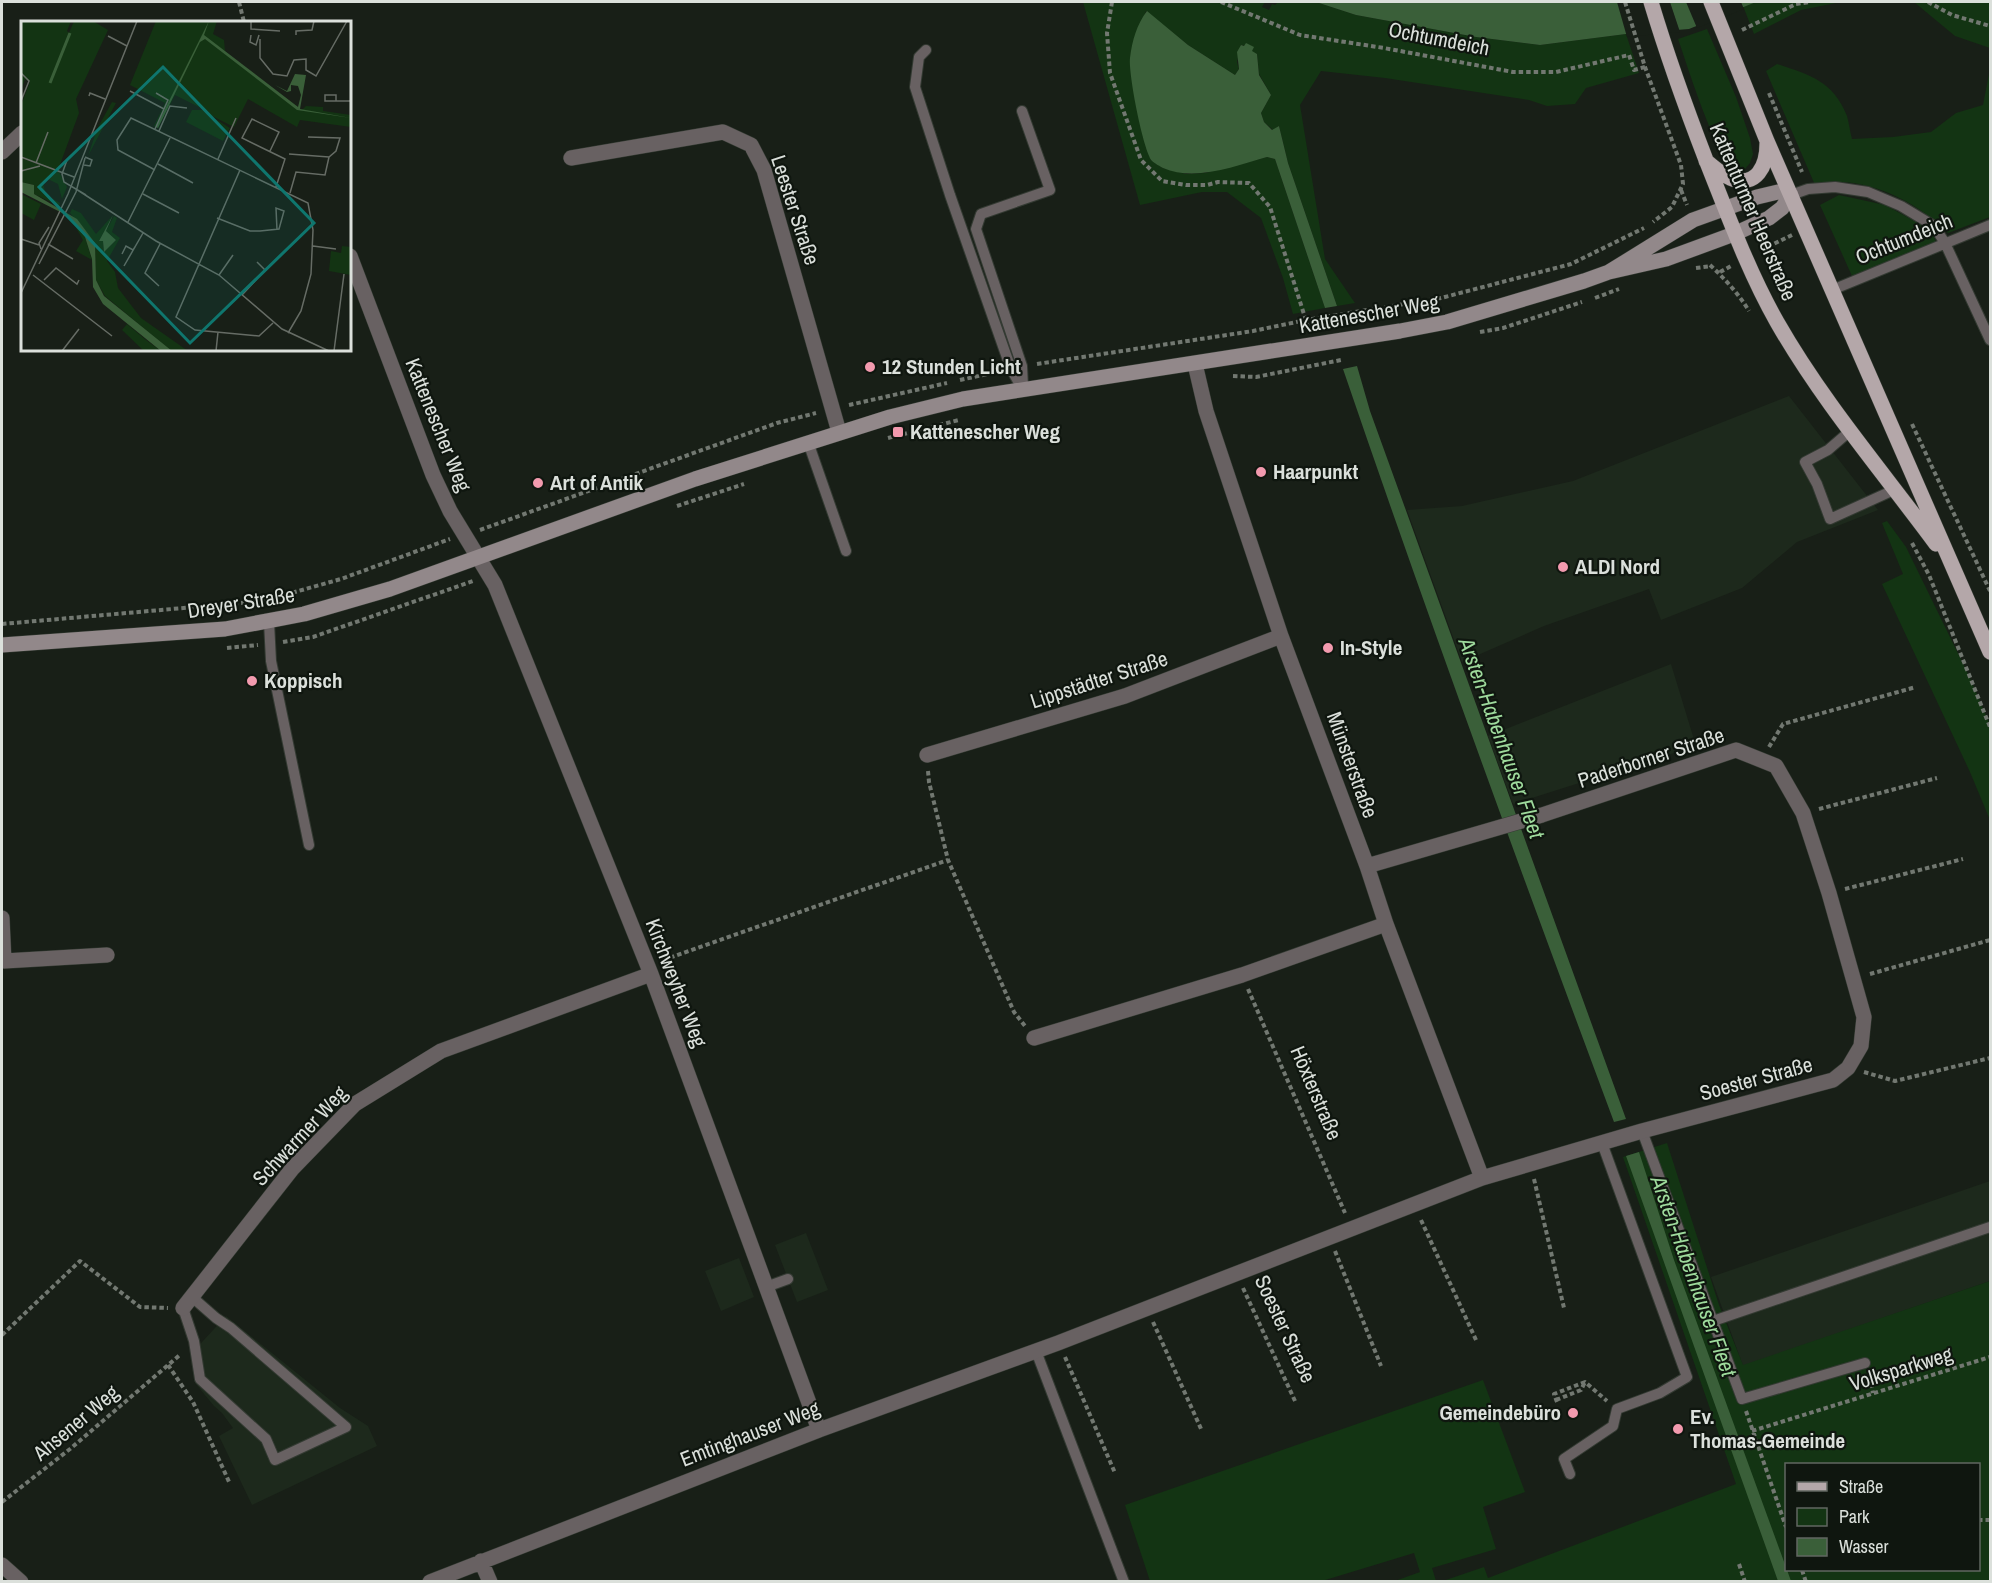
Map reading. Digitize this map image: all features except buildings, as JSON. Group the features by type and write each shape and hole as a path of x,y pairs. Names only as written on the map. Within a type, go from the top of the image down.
{"main road":[{"name":"Kattenturmer Heerstraße","path":"1651,2 1662,39 1734,234 1789,341 1850,431 1954,568"},
{"name":"Kattenturmer Heerstraße","path":"1711,2 1767,141 1990,652"},
{"path":"1706,160 1732,179 1743,180 1753,177 1761,172 1765,164 1767,141"}],"street":[{"name":"Leester Straße","path":"571,158 723,132 751,145 764,170 839,432"},
{"path":"2,152 21,134"},
{"name":"Kattenescher Weg","path":"351,259 433,475 450,511 479,556 695,479 808,442 963,399 1195,364 1447,322 1609,272 1666,259 1734,234 1769,218 1782,208 1791,195 1778,192 1768,194 1693,220 1609,272"},
{"name":"Münsterstraße","path":"1195,364 1206,411 1281,636 1482,1178"},
{"name":"Kirchweyher Weg","path":"479,556 495,585 649,970 819,1430"},
{"name":"Dreyer Straße","path":"2,645 184,633 269,622 390,589 479,556"},
{"name":"Lippstädter Straße","path":"927,755 1125,696 1281,636"},
{"name":"Paderborner Straße","path":"1367,866 1520,822 1736,750 1776,766 1803,813 1829,893 1863,1017 1861,1046 1848,1068"},
{"path":"2,918 3,961 107,955"},
{"path":"1034,1038 1242,975 1386,924"},
{"name":"Schwarmer Weg","path":"187,1302 292,1170 355,1104 441,1051 649,970"},
{"name":"Soester Straße","path":"1036,1351 1482,1178 1642,1131 1833,1080 1848,1068"},
{"name":"Emtinghauser Weg","path":"430,1581 819,1430 1036,1351"},
{"path":"481,1562 490,1581"},
{"path":"2,1565 21,1581"}],"lane":[{"path":"926,50 919,57 915,87 1011,369 1023,390"},
{"path":"1022,111 1050,190 981,214 976,229 1022,366 1023,390"},
{"path":"1791,195 1808,189 1835,187 1853,189 1885,198 1934,226 1945,243 1990,340"},
{"name":"Ochtumdeich","path":"1832,290 1990,225"},
{"path":"1850,431 1828,450 1805,462 1817,484 1830,519 1896,489"},
{"path":"808,442 846,551"},
{"path":"269,622 273,674 309,846"},
{"path":"1642,1131 1742,1399 1865,1363"},
{"path":"1570,1474 1564,1458 1613,1426 1617,1409 1660,1394 1687,1377 1602,1143"},
{"path":"1713,1322 1990,1227"},
{"path":"766,1287 788,1278"},
{"path":"187,1302 231,1328 346,1427 275,1460 266,1439 200,1379 187,1302"},
{"path":"1036,1351 1124,1581"}],"path":[{"path":"239,2 244,21"},
{"path":"1113,2 1107,33 1110,73 1141,160 1162,181 1186,185 1208,185 1218,182 1250,183 1270,207 1314,345"},
{"name":"Ochtumdeich","path":"1221,2 1300,35 1513,72 1556,72 1629,55 1634,70 1645,67"},
{"path":"1625,2 1637,44 1681,165 1683,184 1681,190"},
{"path":"1742,30 1796,4 1810,2"},
{"path":"1928,2 1952,15 1990,26"},
{"path":"1739,23 1746,40"},
{"path":"1768,91 1808,189"},
{"path":"1689,269 1711,266 1720,272 1806,228"},
{"path":"1470,334 1503,328 1628,286"},
{"path":"1232,376 1256,377 1349,358"},
{"path":"885,439 963,419"},
{"path":"1910,420 1990,591"},
{"path":"668,509 746,483"},
{"path":"221,649 313,637 465,585 488,573"},
{"path":"1761,760 1783,724 1916,687"},
{"path":"927,755 929,782 948,860 1014,1012 1034,1038"},
{"path":"1803,813 1937,778"},
{"path":"1829,893 1963,859"},
{"path":"649,970 948,860"},
{"path":"1853,978 1990,940"},
{"name":"Höxterstraße","path":"1242,975 1351,1228"},
{"path":"1848,1068 1895,1081 1990,1058"},
{"path":"1531,1164 1564,1308"},
{"path":"1413,1203 1476,1340"},
{"path":"1329,1237 1381,1366"},
{"path":"2,1335 80,1261 140,1307 187,1302"},
{"name":"Soester Straße","path":"1236,1274 1295,1401"},
{"path":"1147,1308 1202,1431"},
{"path":"1058,1343 1115,1473"},
{"name":"Ahsener Weg","path":"2,1502 70,1449 185,1351"},
{"name":"Volksparkweg","path":"1752,1431 1990,1357"},
{"path":"168,1365 193,1402 230,1484"},
{"path":"1556,1401 1554,1394 1585,1382 1617,1409"},
{"path":"1742,1399 1785,1524"},
{"path":"1739,1564 1745,1581"}],"shaded area":[{"path":"1789,396 1878,510 1797,542 1742,588 1661,620 1649,589 1544,626 1462,662 1407,510 1462,506 1573,481"},
{"path":"1671,664 1696,746 1513,804 1488,736"},
{"path":"1990,1181 1990,1281 1743,1366 1711,1277"},
{"path":"806,1233 828,1290 797,1302 775,1245"},
{"path":"739,1258 754,1297 721,1311 705,1271"},
{"path":"226,1316 340,1408 368,1426 377,1446 252,1505 219,1436 233,1428 195,1383 191,1354"}],"green space":[{"path":"1083,2 1265,2 1262,7 1269,10 1272,4 1275,5 1278,2 1316,2 1356,15 1476,37 1540,45 1626,34 1639,73 1586,88 1575,104 1547,106 1529,100 1385,78 1321,71 1300,105 1325,259 1355,303 1337,306 1288,163 1279,126 1273,130 1264,122 1261,113 1271,95 1259,74 1257,54 1252,52 1246,43 1245,46 1241,45 1237,62 1239,69 1235,75 1188,45 1146,11 1130,60 1138,114 1151,160 1163,168 1186,174 1205,173 1267,157 1275,159 1325,308 1293,314 1283,278 1261,218 1227,192 1202,192 1140,205"},
{"path":"1756,2 1841,2 1801,10 1754,34 1743,6"},
{"path":"1914,2 1990,2 1990,48 1955,36"},
{"path":"1707,29 1736,97 1750,138 1753,154 1745,169 1732,165 1717,142 1701,106 1678,39"},
{"path":"1777,64 1810,76 1835,95 1847,116 1852,139 1931,132 1956,113 1983,105 1990,69 1990,217 1948,233 1912,205 1884,191 1854,183 1836,182 1815,185 1766,71"},
{"path":"1839,195 1885,205 1931,230 1936,242 1852,276 1820,205"},
{"path":"1887,521 1906,547 1969,676 1990,725 1990,820 1882,584 1903,574 1882,523"},
{"path":"1667,1143 1719,1305 1743,1365 1990,1281 1990,1581 1440,1582 1484,1567 1488,1578 1736,1484 1623,1157"},
{"path":"1483,1380 1525,1492 1483,1507 1496,1549 1432,1568 1436,1581 1395,1581 1420,1572 1414,1553 1322,1581 1150,1581 1125,1505"}],"water":[{"path":"1316,2 1756,2 1689,29 1540,45 1476,37 1356,15"},
{"path":"1147,11 1188,45 1235,75 1239,69 1237,52 1241,45 1244,46 1246,43 1254,47 1252,51 1257,54 1259,75 1271,95 1261,113 1264,122 1272,130 1279,126 1288,163 1337,306 1325,308 1275,159 1267,157 1202,173 1175,172 1152,161 1141,127 1130,66 1136,33"},
{"path":"1357,366 1370,411 1626,1119 1614,1122 1442,652 1343,369"},
{"path":"1639,1152 1674,1260 1785,1565 1785,1571 1787,1571 1791,1581 1778,1581 1626,1156"}],"pier":[{"path":"1617,2 1670,2 1680,32 1627,37"},
{"path":"1686,2 1741,2 1744,9 1697,28"}],"place":[{"name":"12 Stunden Licht","path":"870,367"},
{"name":"Kattenescher Weg","path":"898,432"},
{"name":"Haarpunkt","path":"1261,472"},
{"name":"Art of Antik","path":"538,483"},
{"name":"ALDI Nord","path":"1563,567"},
{"name":"In-Style","path":"1328,648"},
{"name":"Koppisch","path":"252,681"},
{"name":"Gemeindebüro","path":"1573,1413"},
{"name":"Ev. Thomas-Gemeinde","path":"1678,1429"}],"water label":[{"name":"Arsten-Habenhauser Fleet","path":"1502,738"},
{"name":"Arsten-Habenhauser Fleet","path":"1694,1276"}]}
